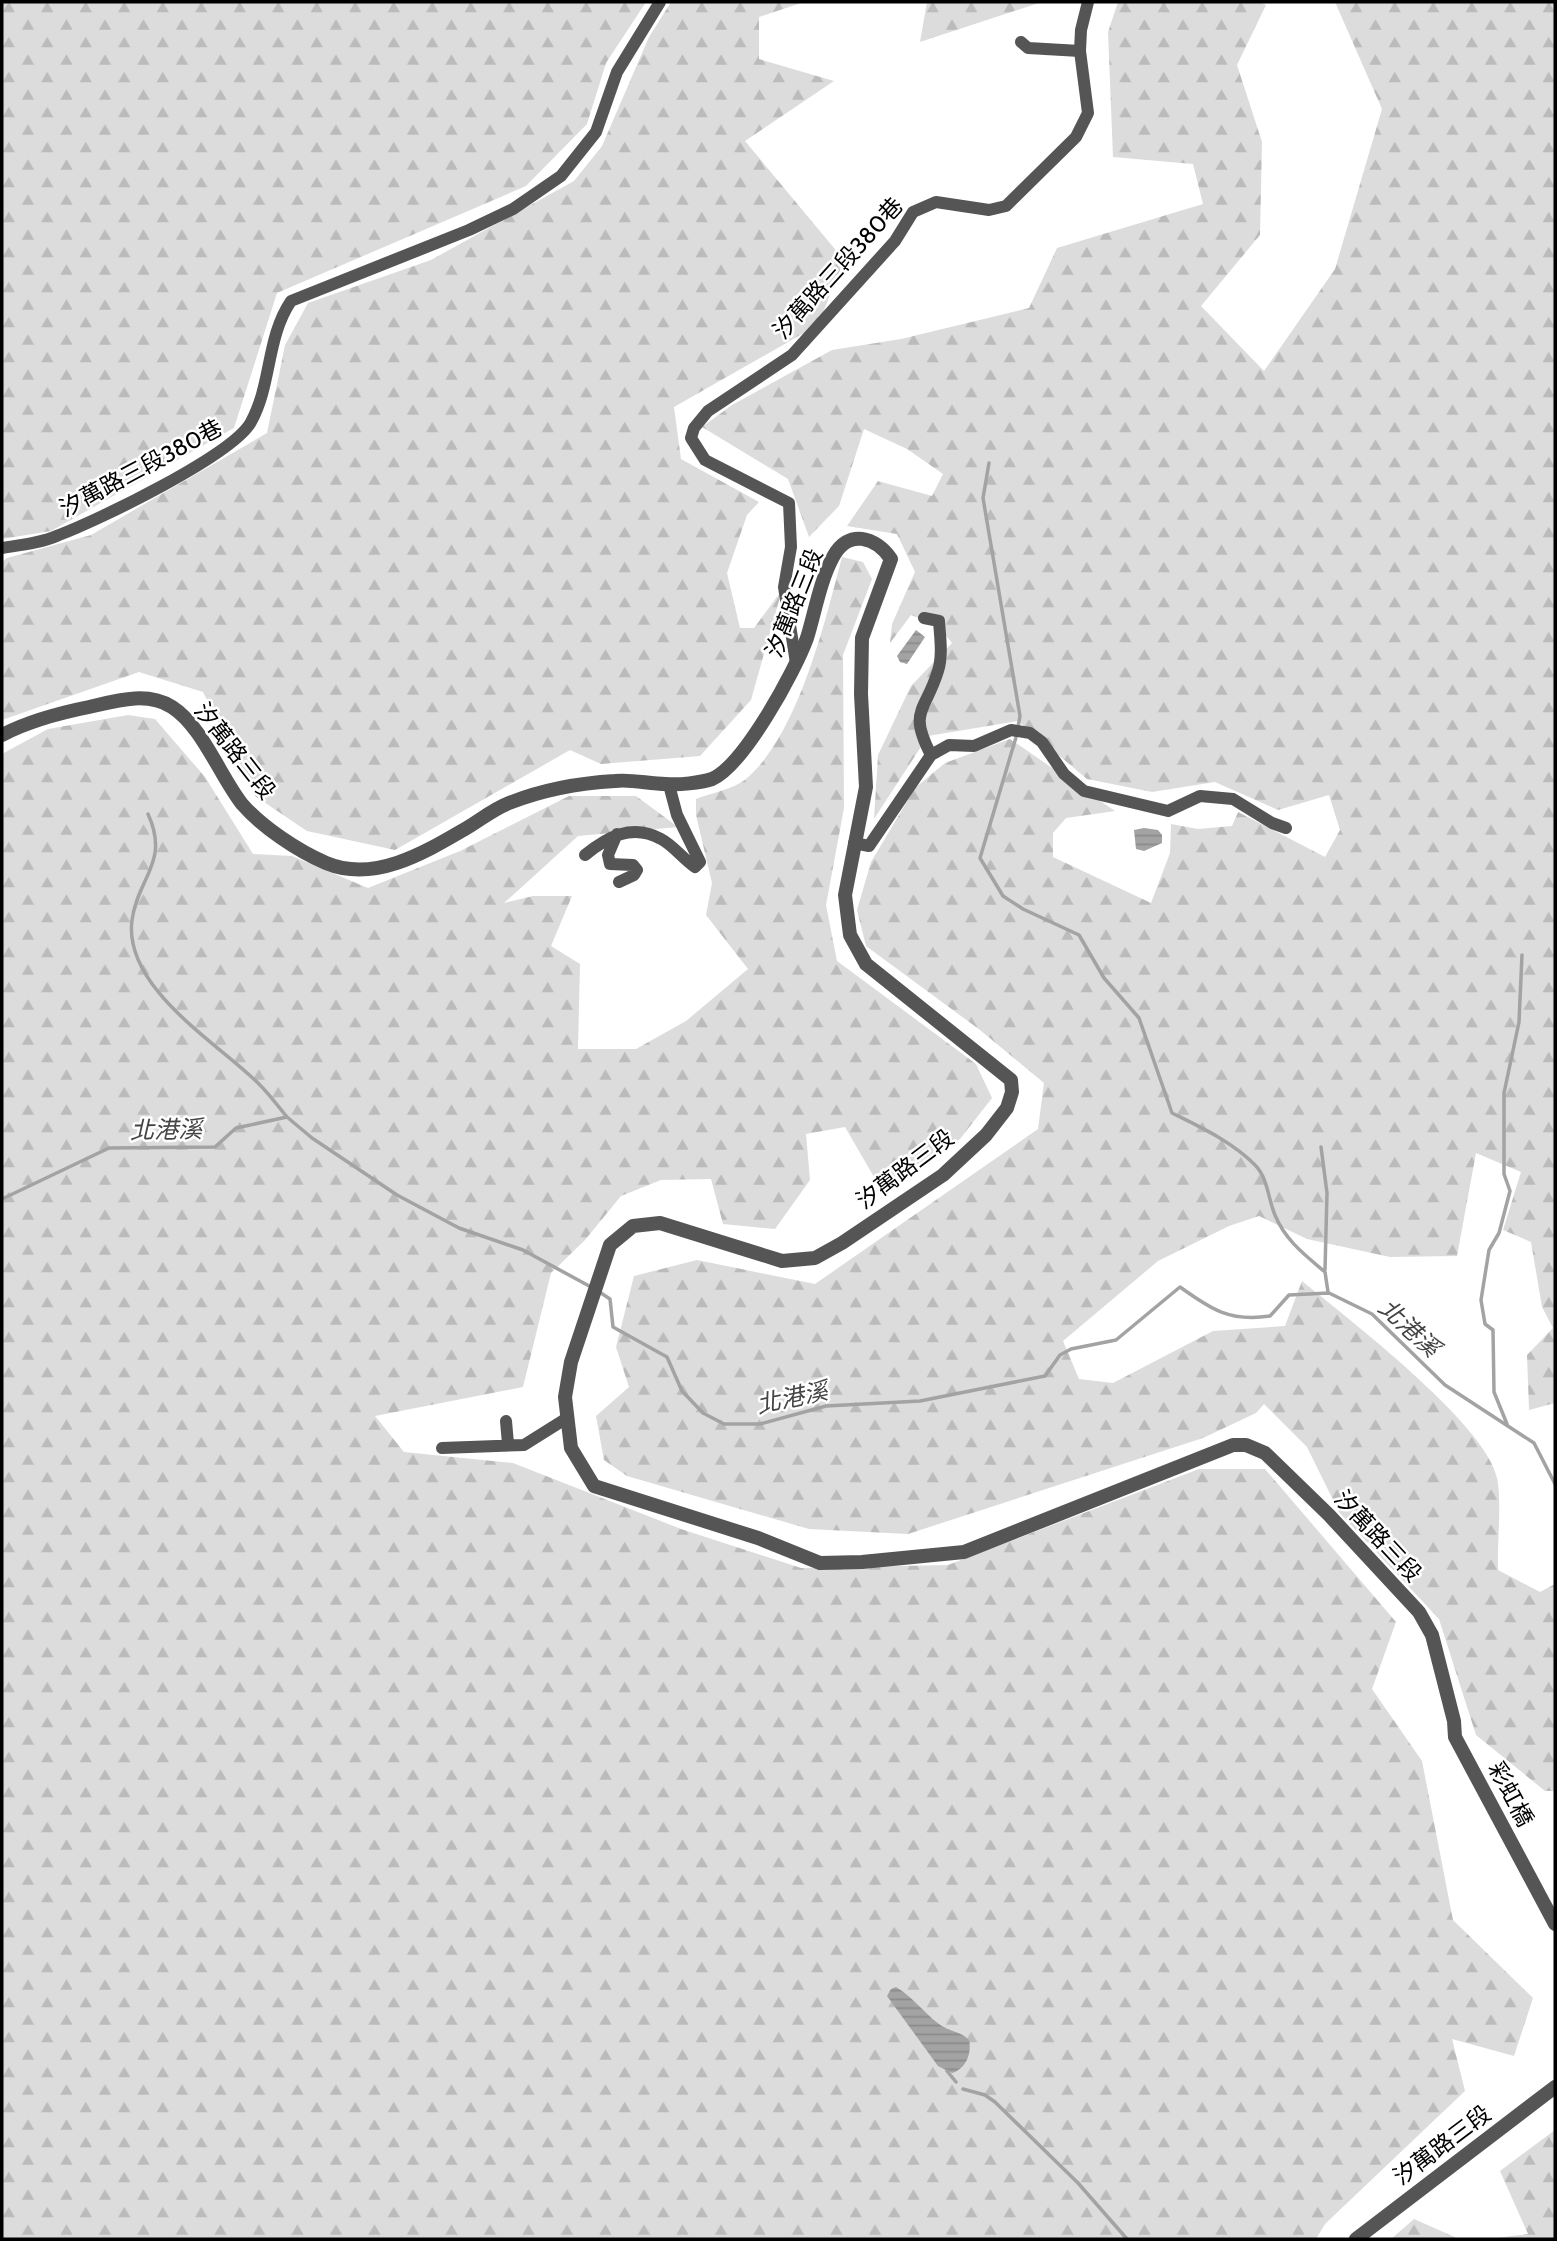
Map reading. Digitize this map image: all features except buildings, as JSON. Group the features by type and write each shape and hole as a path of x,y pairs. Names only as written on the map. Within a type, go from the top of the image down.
{"street":[{"name":"汐萬路三段380巷","path":"2,548 60,535 198,465 241,438 257,408 274,334 291,301 469,230 513,209 561,176 596,132 617,72 660,2"},
{"name":"汐萬路三段380巷","path":"796,663 784,587 791,547 789,503 705,460 691,438 694,428 708,411 792,355 895,241 913,212 936,202 989,210 1006,206 1076,137 1088,113 1080,51 1081,30 1088,2"},
{"path":"1021,41 1028,48 1080,51"},
{"name":"汐萬路三段","path":"2,734 20,725 121,700 148,698 172,707 192,728 243,805 276,833 327,863 360,870 389,867 463,830 506,804 545,791 617,780 669,785 713,779 738,755 764,722 796,663 834,555 849,540 867,537 878,543 891,559 862,638 861,694 866,787 845,895 850,935 866,964 1011,1080 1012,1091 1007,1108 986,1135 943,1175 842,1243 814,1258 782,1261 660,1223 633,1226 610,1245 571,1362 565,1397 571,1448 594,1486 747,1534 820,1563 862,1562 964,1552 1156,1473 1233,1445 1246,1445 1265,1453 1419,1612 1432,1635 1454,1721"},
{"path":"924,618 939,621 941,652 938,671 918,722 920,734 932,755"},
{"path":"854,843 869,846 932,755 949,745 974,746 1011,730 1030,733 1042,743 1064,774 1084,791 1168,811 1200,796 1233,799 1272,823 1286,828"},
{"path":"585,856 605,839 631,831 661,839 695,867 700,862 677,816 669,785"},
{"path":"617,834 608,855 610,864 633,865 637,870 634,875 619,882"},
{"path":"442,1448 524,1445 567,1418"},
{"path":"506,1421 508,1444"},
{"name":"彩虹橋","path":"1454,1721 1455,1737 1555,1924"},
{"name":"汐萬路三段","path":"1356,2239 1555,2087"}],"green space":[{"path":"2,2 646,2 606,63 587,124 526,186 277,293 234,428 51,531 2,539"},
{"path":"671,2 804,2 759,17 759,59 834,81 745,141 844,260 818,325 674,407 681,459 759,502 747,515 727,573 740,628 754,628 782,590 751,700 700,756 601,764 570,750 395,850 307,831 255,796 203,692 139,672 2,720 2,562 7,558 91,535 267,433 285,345 308,303 431,260 574,181 602,146 649,37"},
{"path":"927,2 1042,2 920,42"},
{"path":"1118,2 1259,2 1266,5 1237,65 1262,142 1260,235 1201,306 1264,371 1335,269 1382,109 1335,2 1555,2 1555,1403 1529,1410 1527,1355 1553,1328 1542,1307 1531,1242 1503,1230 1521,1172 1476,1153 1457,1256 1390,1257 1307,1239 1259,1216 1229,1226 1158,1261 1063,1341 1079,1379 1113,1383 1213,1331 1285,1326 1302,1281 1412,1373 1468,1430 1487,1456 1497,1478 1498,1570 1540,1592 1555,1584 1555,1791 1545,1791 1476,1735 1439,1619 1339,1512 1307,1447 1264,1404 1256,1413 1203,1438 908,1534 809,1529 627,1476 604,1460 596,1416 629,1387 616,1347 634,1276 697,1260 815,1284 1038,1129 1044,1083 980,1030 866,946 857,910 871,862 915,788 945,763 1010,739 1115,811 1066,818 1053,833 1053,857 1151,903 1170,853 1171,824 1198,829 1232,826 1238,812 1325,857 1340,830 1329,795 1278,810 1215,782 1152,792 1087,779 1018,721 928,736 874,819 878,755 911,686 952,643 938,626 911,615 890,643 892,624 915,572 897,534 847,526 878,481 932,496 943,474 907,449 864,429 839,506 809,537 788,479 702,427 732,405 832,350 901,339 1029,308 1057,248 1203,204 1193,164 1113,157 1108,32"},
{"path":"842,557 863,562 872,579 843,655 844,808 826,905 837,961 976,1064 992,1098 960,1139 881,1189 845,1127 806,1134 810,1180 775,1229 723,1224 711,1179 661,1180 621,1196 585,1240 551,1273 523,1387 375,1416 404,1452 513,1463 681,1529 801,1568 948,1565 1199,1469 1265,1469 1396,1622 1372,1689 1422,1761 1453,1920 1533,1998 1514,2056 1452,2039 1465,2091 1325,2224 1316,2239 2,2239 2,754 48,729 128,715 155,719 205,777 253,854 292,856 368,888 460,851 569,796 636,796 678,827 578,836 504,903 533,896 572,896 551,946 580,964 578,1049 636,1049 686,1021 748,969 706,915 712,883 696,815 696,799 746,779 781,735 795,707 818,644"},
{"path":"1555,2130 1555,2239 1488,2239 1528,2234 1500,2171"},
{"path":"1414,2219 1459,2239 1391,2239"}],"shaded area":[{"path":"916,630 925,637 907,664 900,662 897,656"},
{"path":"1134,830 1158,830 1162,835 1162,843 1144,851 1136,849"},
{"path":"896,1987 939,2024 969,2040 969,2055 961,2068 952,2073 938,2066 887,1996 891,1989"}],"waterway":[{"path":"989,463 983,498 1020,716 1018,727"},
{"path":"1017,734 980,858 1003,896 1023,909 1079,935 1104,978 1139,1018 1172,1113 1226,1142 1255,1165 1263,1176 1279,1224 1296,1246 1325,1272 1328,1292"},
{"path":"148,814 156,845 132,920 133,945 142,969 157,991 177,1012 259,1084 287,1117"},
{"path":"1507,1424 1494,1392 1493,1330 1485,1324 1481,1300 1489,1250 1499,1233 1510,1191 1504,1174 1504,1093 1519,1022 1522,955"},
{"name":"北港溪","path":"2,1199 109,1148 215,1147 236,1128 287,1117 312,1138 397,1195 459,1228 523,1250 591,1287"},
{"path":"1321,1147 1327,1193 1325,1270"},
{"name":"北港溪","path":"598,1291 610,1299 613,1327 667,1357 682,1391 703,1413 724,1424 760,1424 826,1406 920,1401 1045,1376 1060,1355 1071,1349 1116,1340 1180,1287 1212,1308 1232,1316 1244,1317 1270,1316 1289,1295 1329,1293 1372,1314 1445,1385 1534,1443 1555,1484"},
{"path":"947,2071 956,2082"},
{"path":"963,2089 985,2095 995,2102 1078,2183 1127,2239"}]}
